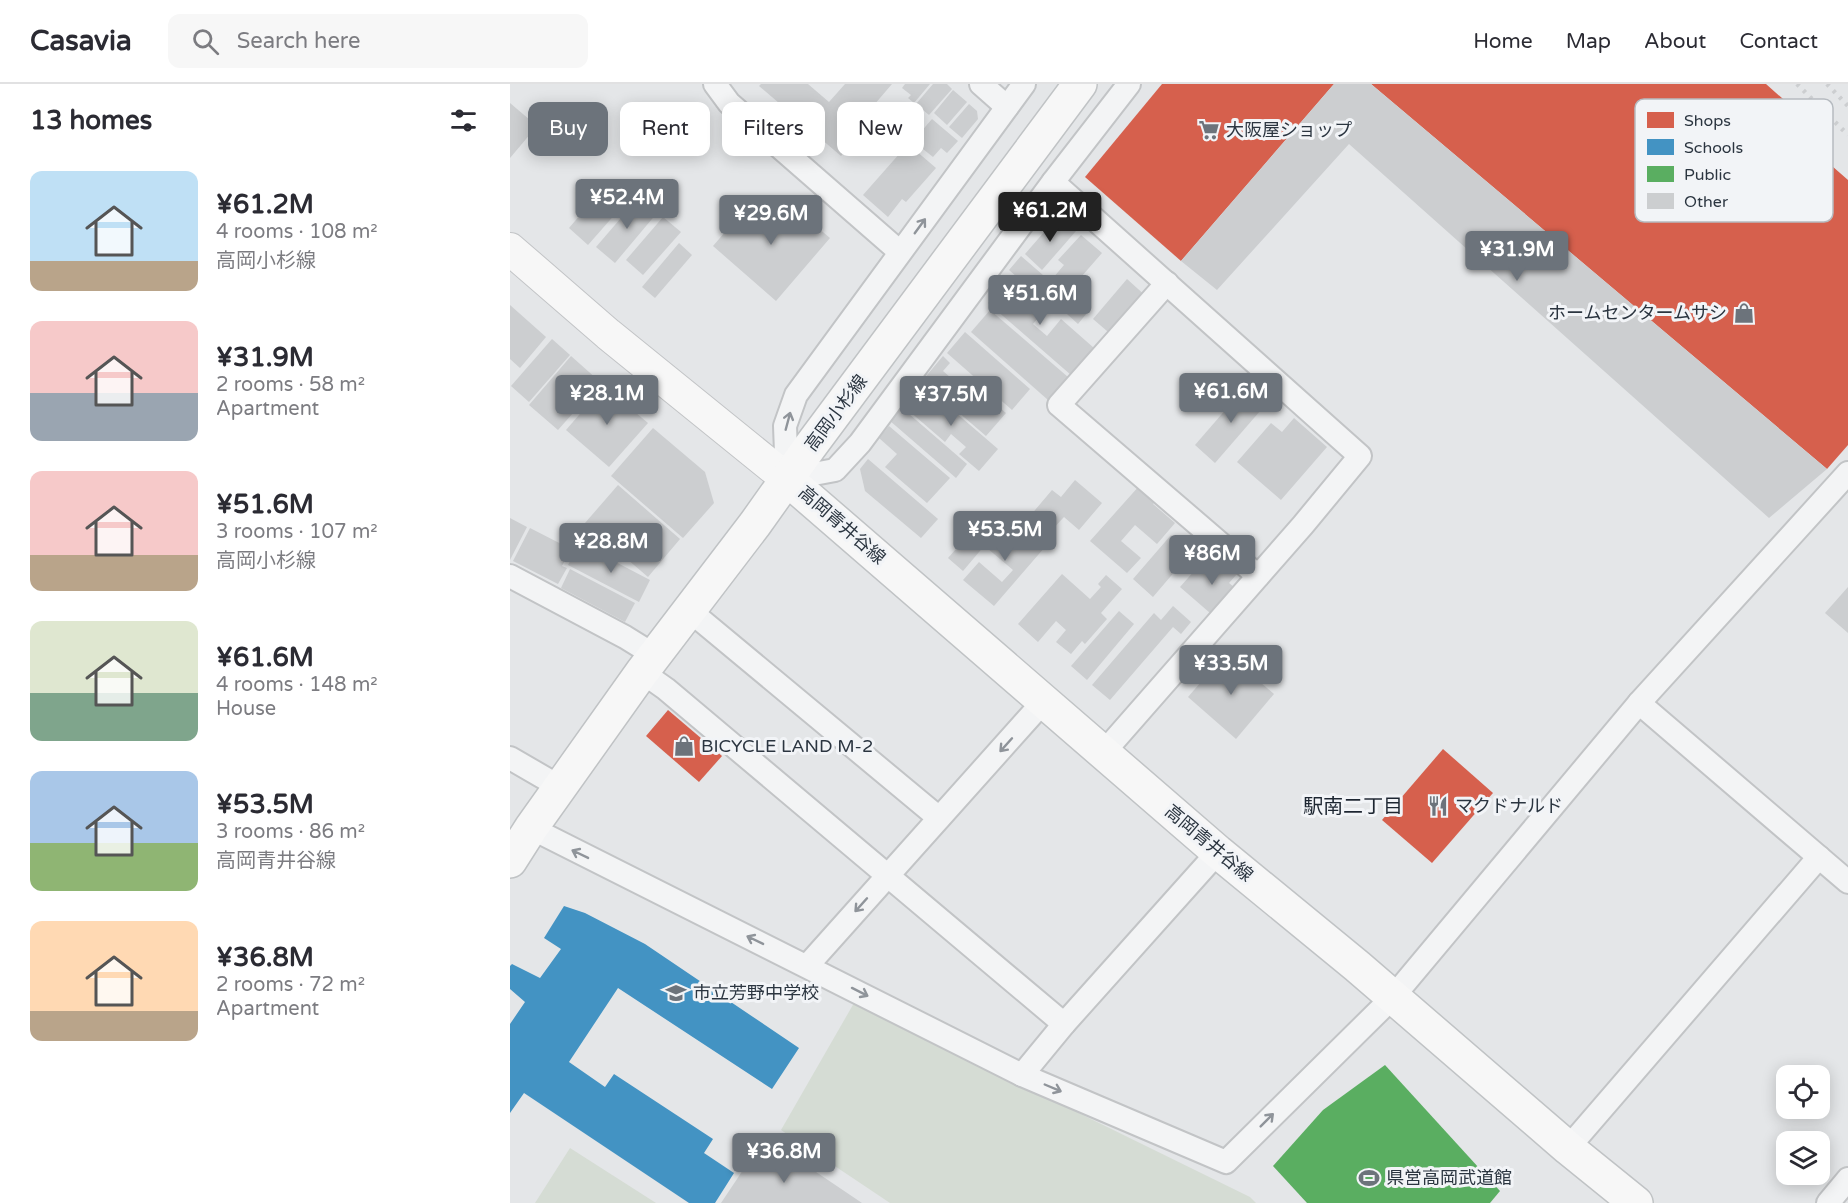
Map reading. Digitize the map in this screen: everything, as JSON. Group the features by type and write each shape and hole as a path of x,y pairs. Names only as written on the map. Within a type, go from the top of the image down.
{"main road":[{"name":"高岡小杉線","path":"510,861 648,663 690,611 1080,84"},
{"name":"高岡青井谷線","path":"787,478 1218,852 1636,1203"}],"street":[{"path":"715,84 729,103 900,252"},
{"path":"981,84 1007,107"},
{"path":"787,478 785,426 796,395 1024,84"},
{"path":"510,249 609,334 787,478 835,470 860,442 1053,182 1129,84"},
{"path":"1053,182 1360,456 1104,752"},
{"path":"1167,283 1059,405 1258,576"},
{"path":"531,828 1022,1075 1226,1162 1393,997 1639,703 1848,473"},
{"path":"510,576 625,637 648,663 666,689 1064,1024"},
{"path":"690,611 939,818"},
{"path":"807,966 1044,701"},
{"path":"1639,703 1848,882"},
{"path":"510,758 560,787"},
{"path":"1022,1075 1064,1024 1218,852"},
{"path":"1569,1148 1819,856"},
{"path":"1828,1203 1848,1179"}],"shaded area":[{"path":"854,1003 1250,1197 1256,1203 890,1203 781,1130"},
{"path":"570,1148 656,1203 535,1203"}],"building: Shops":[{"name":"大阪屋ショップ","path":"1162,84 1334,84 1181,261 1085,177"},
{"name":"ホームセンタームサシ","path":"1371,84 1766,84 1783,99 1635,99 1635,222 1833,222 1833,167 1848,180 1848,445 1827,469"},
{"name":"BICYCLE LAND M-2","path":"668,710 722,756 699,782 646,736"},
{"name":"マクドナルド","path":"1443,749 1493,793 1432,863 1382,820"}],"building: Schools":[{"path":"564,906 585,913 645,944 799,1048 772,1089 618,988 569,1062 605,1087 614,1074 713,1139 704,1153 734,1173 715,1203 689,1203 524,1093 510,1113 510,1024 525,1002 510,989 510,966 512,964 540,978 561,949 544,938"}],"building: Public":[{"path":"1385,1065 1500,1191 1490,1203 1307,1203 1273,1166 1323,1110"}],"building: Other":[{"path":"761,84 808,84 829,102 845,84 892,84 877,102 837,102 837,153 825,142 825,102 778,102 759,86"},
{"path":"905,84 930,84 915,102 908,98 911,95 902,88"},
{"path":"933,84 947,84 952,89 929,115 924,111 924,102 918,102"},
{"path":"1334,84 1371,84 1827,469 1769,518 1349,144 1217,290 1181,261"},
{"path":"953,90 967,102 947,125 934,113"},
{"path":"510,103 528,118 528,137 510,158"},
{"path":"969,104 977,111 978,119 962,138 949,127"},
{"path":"932,119 958,141 947,153 941,148 933,157 924,150 924,128"},
{"path":"897,156 922,156 936,168 906,202 902,199 888,217 863,195"},
{"path":"604,187 624,204 588,245 569,228"},
{"path":"756,196 782,218 790,210 802,221 805,217 830,238 776,301 713,246"},
{"path":"639,197 657,213 615,263 596,247"},
{"path":"1058,216 1076,231 1042,270 1025,254"},
{"path":"663,217 681,232 643,275 626,260"},
{"path":"1081,235 1102,253 1068,292 1053,278 1064,265 1058,260"},
{"path":"679,243 692,255 655,298 642,287"},
{"path":"1021,256 1087,313 1078,324 1057,305 1054,310 1009,270"},
{"path":"1012,276 1047,307 1033,324 1047,336 1061,319 1094,348 1071,375 988,303"},
{"path":"1127,279 1148,298 1114,337 1093,319"},
{"path":"510,305 546,337 520,368 510,359"},
{"path":"990,310 1068,377 1048,400 971,332"},
{"path":"965,332 1030,389 1012,410 947,353"},
{"path":"552,339 570,355 529,402 511,386"},
{"path":"571,356 598,380 588,392 581,385 572,396 581,404 558,430 529,405"},
{"path":"943,356 950,363 943,371 966,391 972,384 1006,413 986,436 922,381"},
{"path":"1247,385 1267,403 1215,463 1195,445"},
{"path":"604,386 648,423 609,467 566,430"},
{"path":"927,388 998,449 979,471 959,454 966,447 951,434 945,442 901,404 910,394 917,399"},
{"path":"901,407 967,464 956,478 889,420"},
{"path":"1294,418 1327,447 1281,500 1237,462 1271,423 1282,432"},
{"path":"889,426 950,478 927,503 885,467 897,454 879,438"},
{"path":"653,428 705,472 714,503 683,538 611,476"},
{"path":"868,459 938,519 921,538 865,491 860,469"},
{"path":"1075,480 1102,503 1079,530 1064,517 1049,533 1030,516 1052,490 1061,497"},
{"path":"618,485 680,539 648,577 585,523"},
{"path":"1140,485 1157,500 1153,504 1175,523 1157,544 1135,525 1121,541 1141,558 1127,573 1090,541"},
{"path":"987,514 1001,526 963,571 948,558"},
{"path":"510,518 527,527 510,560"},
{"path":"1012,519 1045,547 994,606 963,580 979,562 1002,582 1013,570 987,548"},
{"path":"530,528 571,549 562,566 567,568 558,584 513,561"},
{"path":"1171,535 1182,545 1173,555 1182,563 1153,597 1133,579"},
{"path":"577,548 605,563 608,558 650,580 639,602 568,565"},
{"path":"1211,552 1237,574 1229,583 1240,592 1217,619 1180,587"},
{"path":"570,569 635,603 625,622 561,588"},
{"path":"1062,574 1090,599 1101,587 1098,584 1106,575 1122,589 1101,613 1107,619 1085,644 1082,641 1071,654 1056,642 1066,630 1056,621 1038,642 1018,624"},
{"path":"1848,587 1848,633 1825,613"},
{"path":"1173,606 1191,622 1181,634 1173,627 1110,700 1092,685 1154,613 1161,620"},
{"path":"1119,611 1134,624 1087,680 1071,666"},
{"path":"1226,653 1274,694 1236,739 1188,697"},
{"path":"782,1149 862,1203 721,1203 753,1155 770,1165"}],"railway":[{"path":"1797,84 1812,99"},
{"path":"1827,84 1848,106"},
{"path":"1833,120 1848,135"}],"place":[{"name":"大阪屋ショップ","path":"1209,130"},
{"name":"ホームセンタームサシ","path":"1744,313"},
{"name":"BICYCLE LAND M-2","path":"684,746"},
{"name":"マクドナルド","path":"1438,806"},
{"name":"市立芳野中学校","path":"676,993"},
{"name":"県営高岡武道館","path":"1369,1178"}],"district":[{"name":"駅南二丁目","path":"1353,807"}]}
